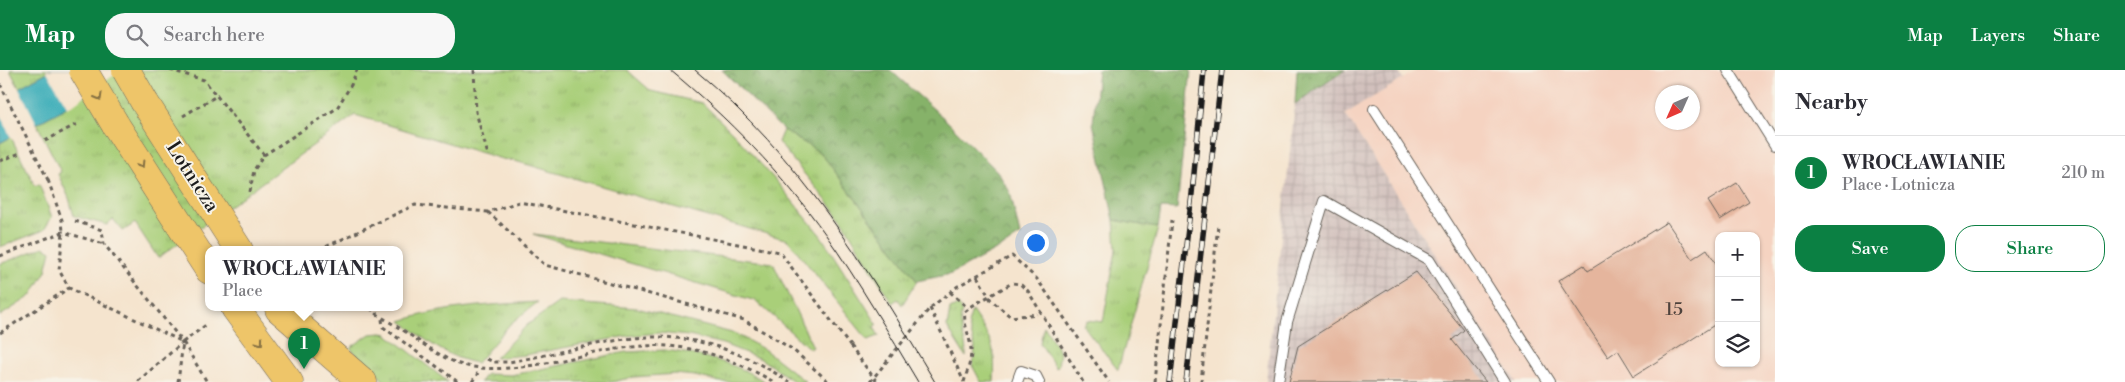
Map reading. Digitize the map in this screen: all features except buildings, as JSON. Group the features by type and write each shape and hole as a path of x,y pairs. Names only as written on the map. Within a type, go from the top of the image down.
{"main road":[{"name":"Lotnicza","path":"83,70 115,124 205,264"},
{"name":"Lotnicza","path":"126,70 236,246"},
{"path":"237,311 287,380"},
{"path":"282,311 345,378"},
{"path":"282,311 345,378"}],"lane":[{"path":"1728,70 1775,145"},
{"path":"1374,110 1549,382"},
{"path":"1278,382 1287,322 1324,201 1429,260 1505,382"},
{"path":"1018,382 1021,370 1036,376 1039,382"}],"path":[{"path":"170,70 204,80 218,95 264,155"},
{"path":"250,192 254,170 264,155 337,108 352,85 357,70"},
{"path":"474,70 476,112 488,155"},
{"path":"0,84 57,201 63,232 59,270 69,288 184,342"},
{"path":"186,114 218,95"},
{"path":"45,141 77,124"},
{"path":"0,161 20,154"},
{"path":"328,246 415,205 488,212 519,202 780,252 877,382"},
{"path":"488,212 545,265 744,320 792,349 829,382"},
{"path":"1155,382 1172,220"},
{"path":"74,221 102,230 104,244 184,342 206,382"},
{"path":"1201,382 1218,225"},
{"path":"0,256 63,232 104,244"},
{"path":"870,382 930,308 949,292 1012,256 1037,279 1109,382"},
{"path":"977,276 988,296 1012,317 1037,314"},
{"path":"964,382 971,351 969,338 964,326 965,312 968,308 1012,283 1023,286 1083,382"},
{"path":"0,333 69,288"},
{"path":"949,292 968,308"},
{"path":"930,308 964,382"},
{"path":"373,311 382,319 394,323 438,354 472,367 510,371 620,348 667,346 720,356 749,367 774,382"},
{"path":"382,319 383,327 458,382"},
{"path":"137,382 206,325"},
{"path":"487,359 494,362 509,362 634,338 674,338 692,340 718,347 756,361 789,382"},
{"path":"178,382 184,342"},
{"path":"472,382 478,373"}],"shaded area":[{"path":"1345,70 1397,70 1403,79 1345,114 1516,382 1266,382 1295,104"},
{"path":"1417,70 1775,70 1775,382 1516,382 1345,114"}],"green space":[{"path":"10,70 51,70 19,88"},
{"path":"118,70 627,70 651,91 702,103 735,135 821,236 877,324 874,327 879,336 868,340 788,240 515,161 502,159 355,115 158,258 135,223 123,231 113,219 107,225 74,216 69,198 58,174 61,172 37,124"},
{"path":"722,70 890,70 947,121 997,171 1010,192 1020,235 951,274 917,281 821,153 783,130"},
{"path":"1098,70 1191,70 1177,209 1161,208 1158,228 1114,220 1093,123"},
{"path":"1297,70 1345,70 1295,104"},
{"path":"783,130 821,153 917,281 902,305 898,299 892,303 840,217 778,142"},
{"path":"11,137 35,186 39,184 52,217 44,230 0,247 0,143"},
{"path":"1114,220 1158,228 1118,370 1083,325 1087,320 1103,322 1116,250"},
{"path":"533,234 773,263 813,347 810,349 756,301"},
{"path":"44,247 51,251 46,271 31,296 0,316 0,264"},
{"path":"538,302 510,324 477,363 446,352 427,341 401,321 452,309"},
{"path":"559,302 637,308 736,334 765,350 806,382 795,382 761,359 723,344 689,336 659,333 627,336 525,355 495,358 527,325"},
{"path":"958,305 962,310 961,328 966,357 947,327 950,309"},
{"path":"972,311 991,344 994,360 994,382 981,382 973,367 975,347 968,324"},
{"path":"1044,326 1060,352 1056,368 1040,343"},
{"path":"370,334 387,334 448,382 386,382 350,348"},
{"path":"665,350 717,360 742,369 765,382 721,382 675,374 634,377 612,382 480,382 486,374 511,375 626,352"}],"water":[{"path":"51,70 118,70 62,110 0,143 0,98"}],"pier":[{"path":"46,70 121,70 68,108"},
{"path":"18,86 38,126 12,140 0,115 0,95"}],"tram line":[{"path":"670,70 713,107 753,147 809,212 850,271 918,382"},
{"path":"695,70 733,104 768,140 799,177 857,256 935,382"}],"railway":[{"path":"1170,382 1192,194 1204,70"},
{"path":"1186,382 1222,70"}],"place":[{"name":"WROCŁAWIANIE","path":"304,369"}]}
